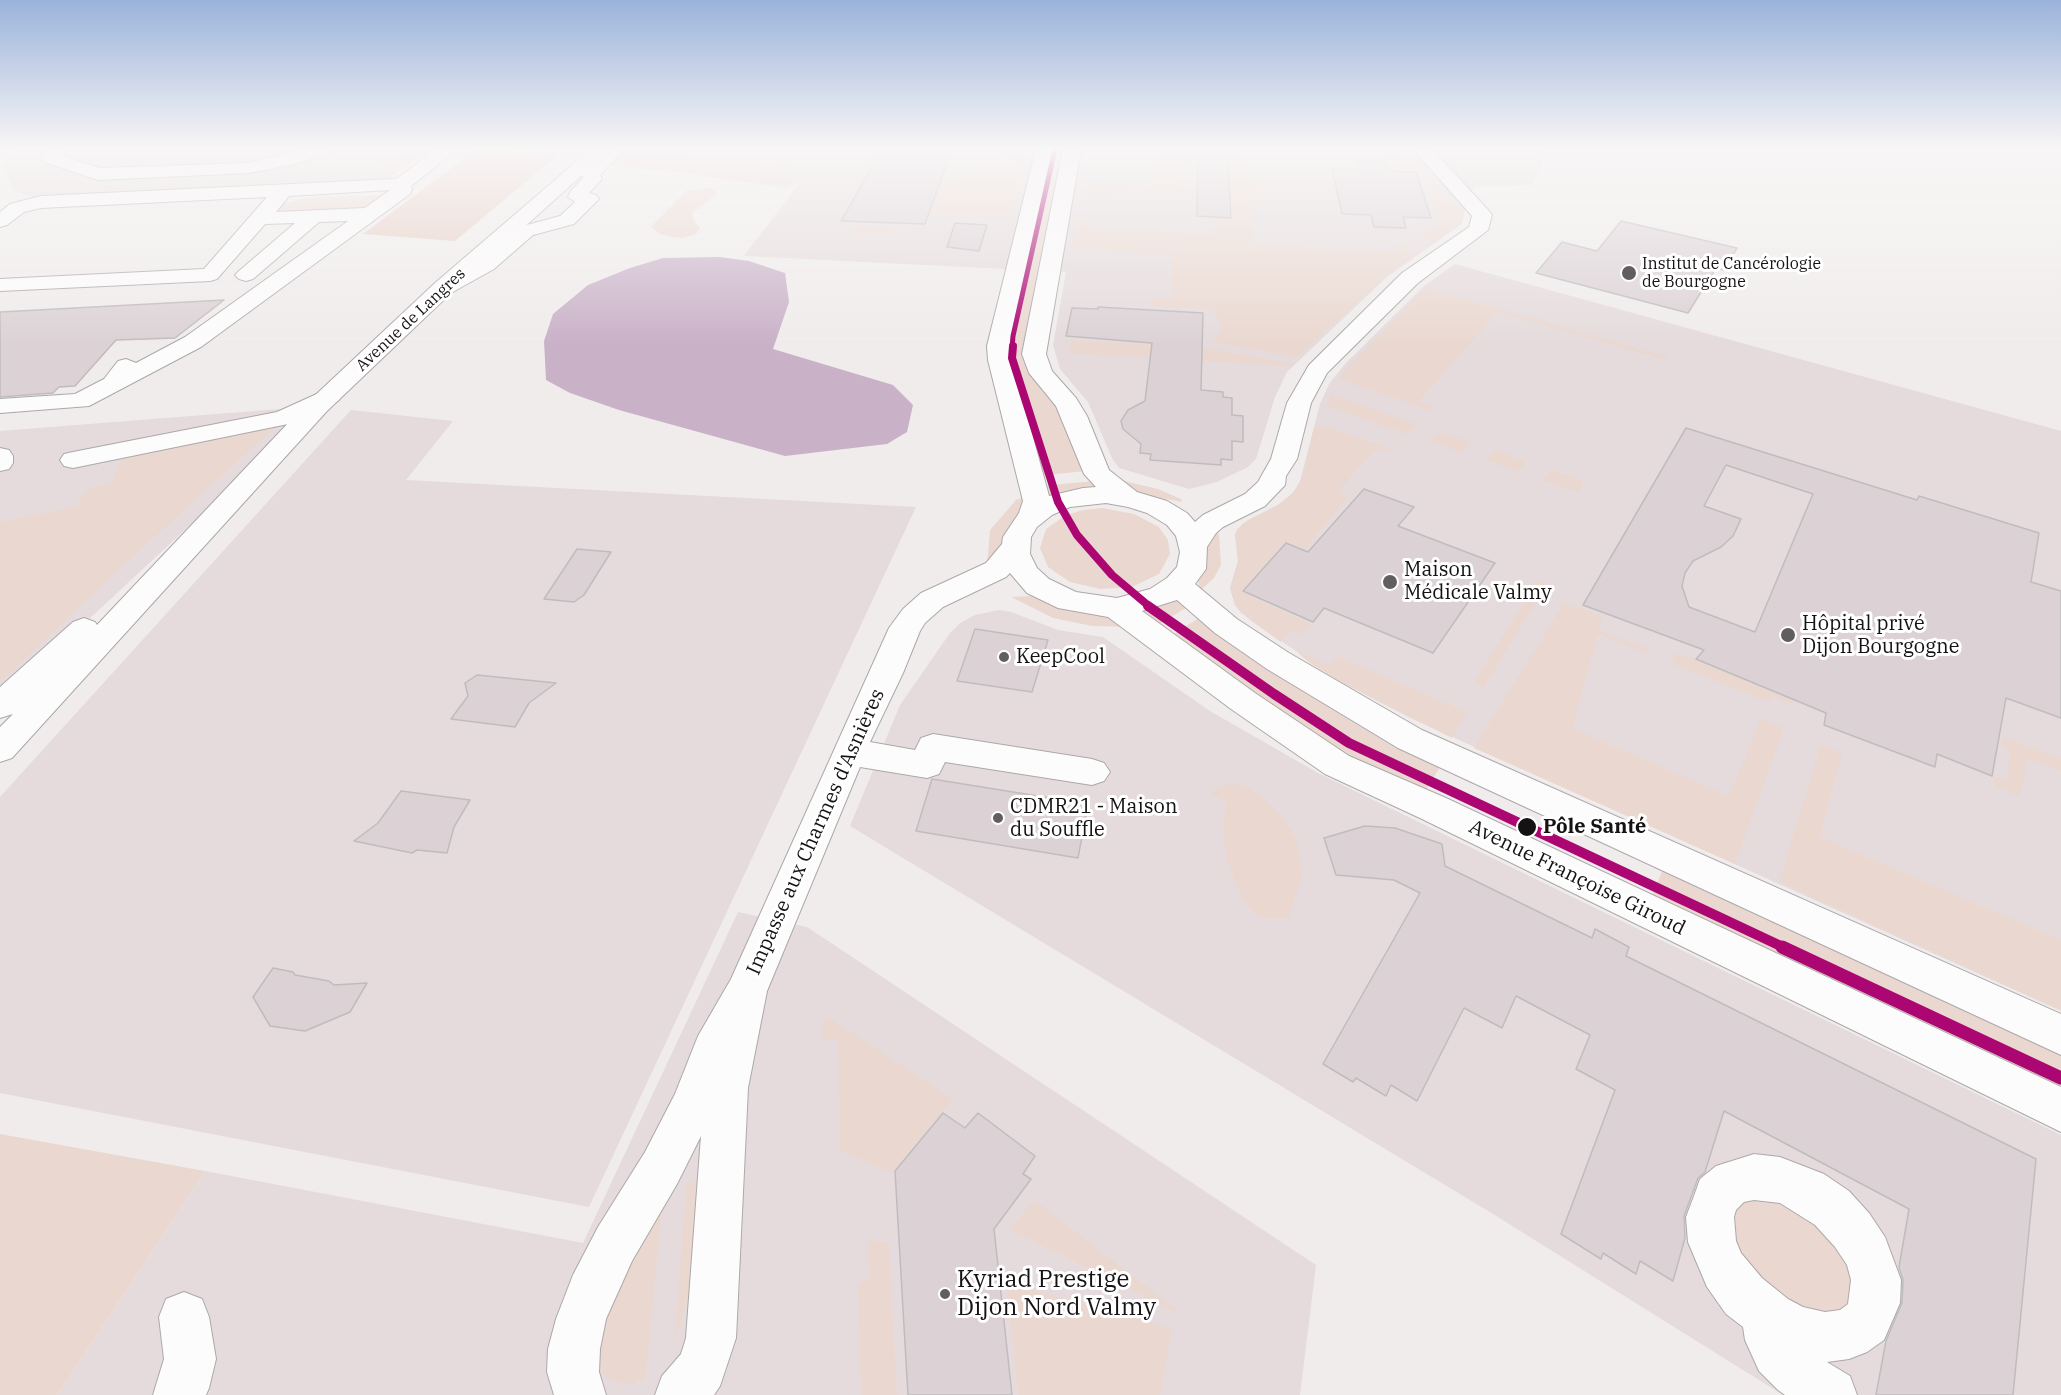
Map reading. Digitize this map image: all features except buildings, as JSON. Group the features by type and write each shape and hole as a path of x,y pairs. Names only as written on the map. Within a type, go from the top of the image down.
{"street":[{"path":"0,285 210,275 263,214"},
{"path":"260,218 366,214"},
{"path":"0,406 80,401 193,342 369,214"},
{"name":"Avenue de Langres","path":"0,748 330,395 443,288 528,214"},
{"path":"443,288 487,265 526,231 567,220 573,214"},
{"path":"1030,214 999,346 1000,360 1037,501 1032,518"},
{"path":"1060,214 1034,354 1041,373 1074,416 1096,474 1114,490 1157,507 1177,519 1190,535 1193,547 1191,569 1178,585 1226,626 1278,661 1410,739 2061,1035"},
{"path":"1193,547 1205,528 1213,521 1256,500 1266,492 1284,459 1304,391 1317,370 1410,278 1470,236 1481,224 1481,214"},
{"path":"246,275 314,216"},
{"path":"112,384 142,347"},
{"path":"73,460 284,418 330,395"},
{"path":"0,456 0,463"},
{"name":"Avenue de Langres","path":"0,706 254,474"},
{"path":"1016,546 1017,537 1026,522 1042,509 1061,501 1083,496 1106,495 1189,506 1224,496 1273,476"},
{"name":"Avenue Françoise Giroud","path":"1016,546 1016,554 1024,572 1043,589 1069,601 1117,608 1161,596 1178,585"},
{"name":"Impasse aux Charmes d'Asnières","path":"580,1395 573,1372 574,1349 581,1319 591,1293 615,1244 661,1168 693,1104 713,1050 746,991 865,715 887,674 905,628 914,616 940,595 996,570 1016,546"},
{"name":"Impasse aux Charmes d'Asnières","path":"887,674 934,623 955,607 995,592 1043,589"},
{"name":"Avenue Françoise Giroud","path":"1117,608 1243,701 1337,765 1443,813 2061,1110"},
{"path":"849,752 927,765 933,747 1092,772"},
{"name":"Impasse aux Charmes d'Asnières","path":"681,1395 702,1368 711,1338 726,1088 746,991"},
{"path":"179,1395 190,1359 184,1317"},
{"path":"1770,1317 1768,1329 1770,1340 1777,1353 1796,1372 1831,1395"}],"shaded area":[{"path":"390,214 487,214 455,241 363,234"},
{"path":"664,214 692,214 694,221 700,228 696,234 683,238 660,234 651,227"},
{"path":"776,214 1464,214 1459,226 1387,277 1287,372 1275,397 1256,459 1248,467 1217,482 1189,489 1119,468 1113,460 1088,402 1060,369 1053,345 1066,272 744,256"},
{"path":"928,214 1012,214 1011,219 927,216"},
{"path":"1036,214 1053,214 1028,335 1086,471 1036,476 1007,342"},
{"path":"1231,214 1250,214 1253,246 1401,252 1399,246 1407,246 1409,254 1417,254 1393,270 1296,357 1213,342 1219,335 1222,324 1211,309 1152,306 1152,298 1172,298 1172,255 1072,248 1076,220 1088,220 1087,228 1213,234 1212,217 1231,217"},
{"path":"1439,214 1464,216 1462,224 1434,242 1423,239 1422,234 1438,220"},
{"path":"854,224 895,226 892,234 851,233"},
{"path":"719,257 749,261 785,273 789,302 773,349 893,385 913,405 907,432 887,444 785,456 619,410 570,393 546,380 544,341 553,314 588,285 663,258"},
{"name":"Hôpital privé Dijon Bourgogne","path":"1455,264 2061,431 2061,1011 1408,717 1339,681 1241,613 1235,605 1230,588 1238,561 1235,535 1237,529 1248,520 1285,501 1299,485 1320,404 1329,384 1345,364 1424,286"},
{"path":"1426,288 1668,357 1665,360 1497,312 1419,401 1434,407 1430,410 1337,379"},
{"path":"1071,340 1207,348 1290,364 1289,366 1068,353"},
{"path":"1330,394 1416,424 1408,435 1326,406"},
{"path":"318,406 0,702 0,431"},
{"path":"351,410 453,421 406,480 916,507 589,1207 0,1093 0,797"},
{"path":"278,423 280,426 272,430 143,547 0,682 0,522 77,506 87,489 112,483 122,458"},
{"path":"1314,427 1328,427 1392,449 1389,452 1377,448 1351,476 1338,492 1348,496 1305,549 1285,541 1241,592 1311,624 1302,634 1291,630 1281,642 1250,620 1235,605 1230,588 1238,561 1235,535 1242,524 1274,508 1293,493 1303,476"},
{"path":"1440,432 1470,442 1462,453 1430,441"},
{"path":"1495,450 1526,461 1519,472 1485,460"},
{"path":"1552,470 1584,481 1578,492 1542,480"},
{"path":"1120,480 1158,489 1181,499 1182,502 1143,495 1122,486"},
{"path":"1094,481 1097,488 1048,498 1040,486"},
{"path":"1027,496 1027,508 987,566 990,530 1016,500"},
{"path":"1103,508 1134,514 1159,527 1168,540 1170,554 1159,574 1132,587 1100,589 1070,582 1048,567 1040,548 1046,529 1066,515"},
{"path":"1213,529 1219,534 1221,565 1214,578 1200,591 1198,581 1206,539"},
{"path":"1538,580 1548,583 1484,687 1474,682"},
{"path":"1033,596 1122,621 1127,627 1092,626 1053,618 1011,597"},
{"path":"1178,599 1186,608 1156,626 1141,613"},
{"path":"1564,603 1602,616 1599,631 1648,648 1645,653 1598,634 1572,728 1729,796 1761,719 1784,728 1735,864 1474,748"},
{"path":"999,610 1011,612 1058,630 1103,637 1210,711 1318,773 2061,1135 2061,1395 1783,1395 1493,1214 850,826 900,705 950,633 960,623 975,615"},
{"path":"1202,616 1443,762 1423,795 1361,764 1169,637"},
{"path":"1300,652 1329,665 1337,656 1467,712 1452,738 1339,681 1310,663 1299,654"},
{"path":"1676,653 1795,700 1793,704 1773,697 1768,702 1671,663"},
{"path":"2002,737 2061,758 2061,771 2028,759 2020,796 1994,786 1996,777 2007,781 2010,750 2001,746"},
{"path":"1821,745 1842,753 1820,837 2061,940 2061,1010 1779,882"},
{"path":"1243,785 1262,797 1282,816 1297,841 1302,876 1289,917 1268,919 1255,915 1240,894 1226,858 1223,827 1226,802 1210,793 1221,786"},
{"path":"1666,862 2061,1043 2061,1097 1649,902"},
{"path":"738,912 807,927 1316,1265 1300,1395 57,1395 205,1171 583,1243"},
{"path":"830,1018 953,1099 891,1173 840,1150 838,1039 822,1040 823,1020"},
{"path":"0,1134 205,1171 57,1395 0,1395"},
{"path":"699,1180 696,1272 674,1344 687,1183"},
{"path":"663,1193 646,1377 633,1384 623,1384 610,1380 598,1369 596,1313"},
{"path":"1784,1194 1854,1256 1850,1310 1816,1321 1733,1262 1731,1204"},
{"path":"1034,1200 1186,1317 1010,1230"},
{"path":"867,1240 889,1243 897,1395 861,1395 858,1284 870,1279"},
{"path":"1006,1282 1172,1329 1160,1395 1018,1395"}],"transit line":[{"path":"1040,214 1013,336 1012,358 1058,502 1077,535 1112,575 1150,607 1274,694 1349,743 2061,1078"}],"place":[{"name":"Institut de Cancérologie de Bourgogne","path":"1629,273"},
{"name":"Maison Médicale Valmy","path":"1390,582"},
{"name":"Hôpital privé Dijon Bourgogne","path":"1788,635"},
{"name":"KeepCool","path":"1004,657"},
{"name":"CDMR21 - Maison du Souffle","path":"998,818"},
{"name":"Pôle Santé","path":"1527,827"},
{"name":"Kyriad Prestige Dijon Nord Valmy","path":"945,1294"}]}
